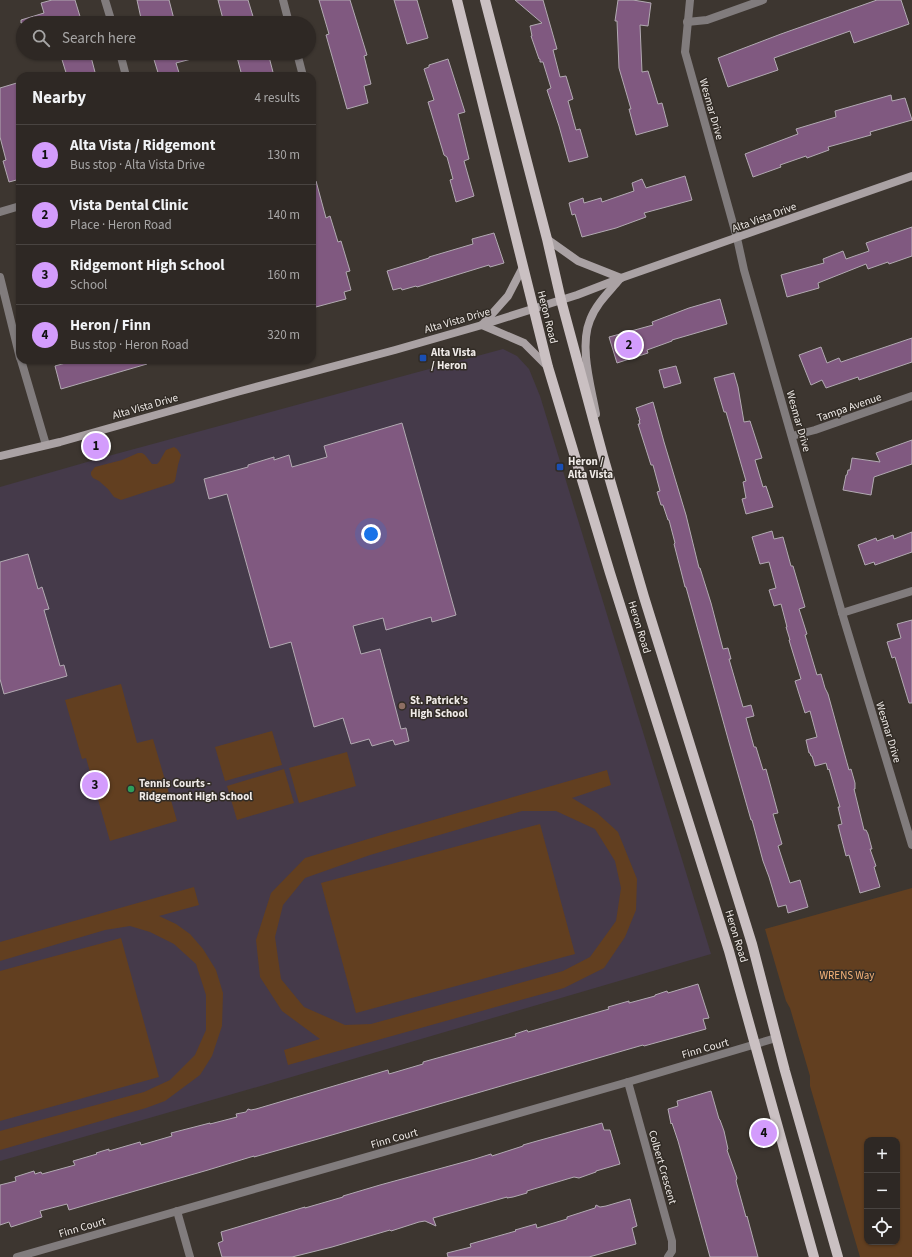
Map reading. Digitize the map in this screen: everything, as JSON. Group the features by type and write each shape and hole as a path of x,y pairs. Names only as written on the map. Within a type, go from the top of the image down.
{"main road":[{"name":"Heron Road","path":"457,0 548,367 610,573 729,951 814,1257"},
{"name":"Heron Road","path":"485,0 561,300 603,456 644,597 752,944 776,1038 838,1257"}],"street":[{"path":"105,0 110,16"},
{"path":"283,0 287,16"},
{"name":"Wesmar Drive","path":"690,0 685,52 737,238 744,270 842,613 912,845"},
{"path":"687,22 707,20 762,0"},
{"path":"122,60 125,72"},
{"path":"299,60 302,72"},
{"name":"Alta Vista Drive","path":"0,456 46,445 482,325 577,295 621,278 912,176"},
{"path":"0,212 16,207"},
{"path":"546,239 578,261 621,278 601,301 590,320 586,338 586,358 603,456"},
{"path":"523,267 508,296 482,325 524,344 548,367"},
{"path":"0,276 16,342"},
{"path":"22,364 46,445"},
{"name":"Tampa Avenue","path":"792,436 815,430 912,396"},
{"path":"842,613 912,591"},
{"name":"Finn Court","path":"17,1257 628,1082 776,1038"},
{"name":"Colbert Crescent","path":"628,1082 672,1241 672,1251 668,1257"},
{"path":"177,1211 190,1257"}],"shaded area":[{"name":"St. Patrick's High School","path":"503,349 517,356 529,369 540,396 711,954 0,1161 0,487 101,458"}],"green space":[{"path":"174,447 181,455 175,481 173,483 121,500 114,497 108,489 91,475 91,472 95,467 122,460 138,453 145,455 152,464 157,464 166,450"},
{"name":"Tennis Courts - Ridgemont High School","path":"121,684 137,743 153,739 177,821 110,841 86,758 82,759 65,700"},
{"path":"272,731 282,765 225,781 215,747"},
{"path":"347,752 356,786 299,803 289,768"},
{"path":"284,769 294,803 237,820 227,786"},
{"path":"607,770 611,785 572,798 597,813 618,832 637,879 636,910 625,937 604,968 564,988 288,1065 284,1050 320,1039 282,1011 260,977 256,940 271,893 305,858","holes":["522,811 556,811 595,829 615,861 621,888 616,921 590,957 563,971 371,1024 345,1025 304,1007 281,979 275,937 283,905 305,878 370,855"]},
{"path":"540,824 575,954 356,1013 321,883"},
{"path":"194,887 199,905 159,916 176,924 190,934 203,949 216,970 223,993 222,1026 212,1056 200,1075 165,1101 146,1108 0,1150 0,1131 144,1092 170,1080 195,1055 206,1030 206,995 196,964 174,944 150,932 130,926 105,930 0,961 0,942"},
{"name":"WRENS Way","path":"912,888 912,1257 860,1257 810,1086 810,1076 790,1008 786,1001 765,929"},
{"path":"121,938 159,1077 0,1121 0,971"}],"building":[{"path":"52,0 75,0 80,16 34,16 44,13 41,3"},
{"path":"137,0 169,0 173,16 140,16"},
{"path":"218,0 248,0 253,16 222,16"},
{"path":"319,0 350,0 367,55 364,56 371,84 364,86 368,103 347,109 326,35 329,34"},
{"path":"394,0 417,0 428,38 407,44"},
{"path":"515,0 543,0 557,49 553,50 560,77 566,76 573,99 568,101 576,130 580,129 588,157 569,162 547,90 551,88 543,62 540,62 531,36 530,26 542,23"},
{"path":"618,0 633,0 651,3 648,26 640,25 642,72 648,71 658,104 662,103 668,126 636,135 629,109 631,109 619,68 617,21 615,21"},
{"path":"877,0 901,0 909,24 854,43 850,31 774,58 778,70 728,87 718,58"},
{"path":"448,59 465,112 458,114 469,159 464,161 474,196 456,202 450,180 453,179 447,157 444,155 428,102 434,100 424,69 429,67 429,65"},
{"path":"62,60 92,60 95,72 66,72"},
{"path":"154,60 188,60 176,63 179,72 158,72"},
{"path":"238,60 270,60 273,72 241,72"},
{"path":"16,83 16,180 9,182 3,161 6,160 0,137 0,88"},
{"path":"891,95 892,101 905,98 912,120 870,132 871,135 828,147 829,150 807,158 806,156 780,165 781,167 753,177 745,154 798,134 796,129 836,117 835,111"},
{"path":"685,176 692,200 644,213 646,217 616,228 582,237 575,214 572,215 569,203 583,198 584,203 601,198 602,202 634,191 632,183 642,179 646,188"},
{"path":"316,181 326,218 330,216 338,242 341,241 350,271 346,272 351,290 344,292 346,299 316,307"},
{"path":"912,227 912,256 868,269 866,264 818,283 819,288 787,297 781,275 824,263 823,259 843,251 846,259 869,251 866,243"},
{"path":"494,233 504,263 490,267 489,265 417,287 393,290 387,271 473,244 472,239"},
{"path":"720,299 727,324 672,340 647,350 648,353 617,363 609,337 653,325 652,322 689,308"},
{"path":"912,338 912,362 859,380 858,377 826,388 822,380 811,385 799,355 821,347 827,363 839,358 841,362"},
{"path":"62,364 147,364 61,389 55,366"},
{"path":"676,366 681,383 664,388 659,370"},
{"path":"734,373 744,422 750,421 762,458 755,460 763,487 766,486 773,507 746,514 742,499 746,498 743,482 746,481 726,412 724,412 714,378"},
{"path":"653,402 723,649 728,648 731,659 729,659 743,707 751,705 754,716 746,718 754,747 756,747 763,770 766,769 778,813 773,814 782,844 778,846 790,883 800,880 808,907 788,913 786,905 778,907 763,861 685,587 669,520 663,505 661,505 657,492 660,491 653,465 651,465 638,424 640,424 640,420 636,408"},
{"path":"402,423 456,615 432,622 431,617 386,630 383,618 353,626 361,654 380,649 401,729 406,728 409,741 395,745 393,740 372,746 369,739 351,744 343,718 314,727 291,642 270,648 227,494 209,499 204,479 248,467 248,465 274,457 274,460 289,455 292,467 327,457 324,446"},
{"path":"912,440 912,464 874,477 871,495 843,490 846,475 848,470 850,470 852,458 880,462 876,453"},
{"path":"772,531 774,539 783,537 791,566 793,566 805,607 799,609 807,634 805,635 817,675 821,674 828,694 849,770 851,769 855,783 854,789 864,830 866,830 868,834 872,849 870,849 876,866 874,867 880,887 860,893 849,855 846,856 838,825 842,824 838,807 840,807 829,769 828,770 826,763 815,766 812,756 809,753 806,740 817,737 810,711 805,713 795,681 801,679 789,640 781,604 774,606 769,590 776,588 769,562 760,564 752,537"},
{"path":"912,532 912,552 875,565 874,562 865,565 858,545 876,538 877,541 893,535 894,539"},
{"path":"28,554 38,589 42,587 49,609 44,610 60,666 64,665 67,676 4,694 0,679 0,562"},
{"path":"912,620 912,703 909,703 895,657 892,658 887,642 901,638 897,624"},
{"path":"698,984 709,1018 703,1019 706,1029 644,1046 643,1045 69,1210 67,1204 40,1211 42,1217 11,1227 9,1222 0,1225 0,1185 16,1181 15,1177 34,1171 35,1174 41,1172 42,1174 75,1165 73,1161 109,1149 109,1151 140,1142 141,1145 172,1136 171,1133 237,1117 236,1114 246,1112 248,1109 256,1109 388,1070 389,1074 423,1064 423,1062 516,1036 515,1034 527,1030 528,1032 609,1009 608,1007 629,1001 629,1003 667,991 668,993"},
{"path":"711,1091 724,1131 727,1150 737,1178 736,1181 758,1257 710,1257 678,1141 672,1123 671,1124 668,1109 678,1106 677,1101"},
{"path":"602,1123 604,1130 610,1130 620,1164 579,1178 574,1177 527,1191 527,1193 507,1197 433,1218 436,1226 425,1221 419,1222 391,1231 390,1230 292,1257 222,1257 218,1243 223,1241 221,1232 380,1185 491,1154 492,1156 523,1145"},
{"path":"630,1199 637,1226 632,1228 636,1244 589,1257 448,1257 447,1253 471,1247 470,1244 536,1224 537,1228 567,1219 567,1217 595,1208 596,1205 600,1207 606,1206"}],"place":[{"name":"Vista Dental Clinic","path":"629,345"},
{"name":"Alta Vista / Heron","path":"423,358"},
{"name":"Alta Vista / Ridgemont","path":"96,446"},
{"name":"Heron / Alta Vista","path":"560,467"},
{"name":"St. Patrick's High School","path":"402,706"},
{"name":"Ridgemont High School","path":"95,785"},
{"name":"Tennis Courts - Ridgemont High School","path":"131,789"},
{"name":"Heron / Finn","path":"764,1133"}]}
